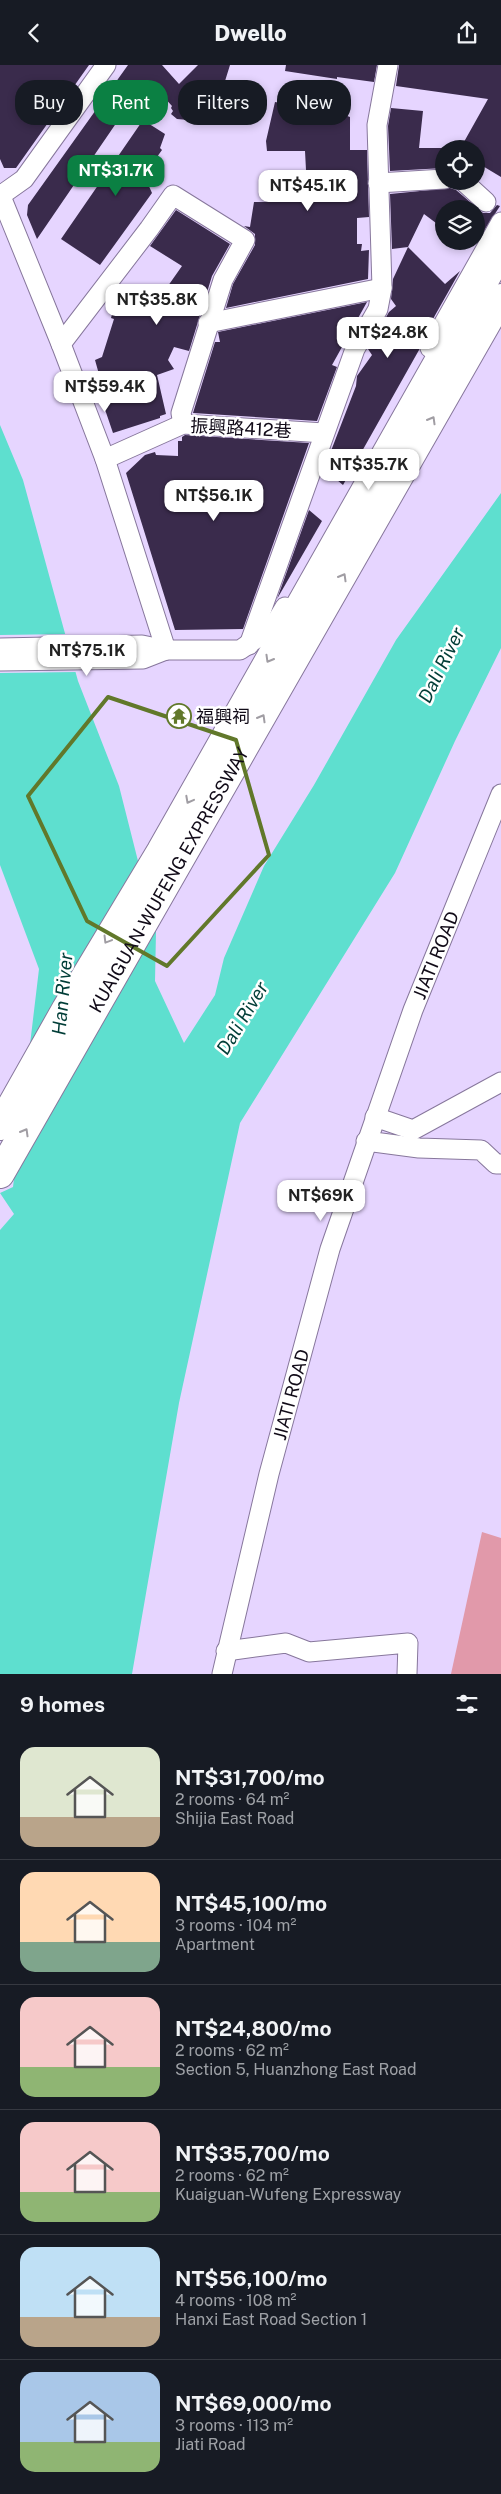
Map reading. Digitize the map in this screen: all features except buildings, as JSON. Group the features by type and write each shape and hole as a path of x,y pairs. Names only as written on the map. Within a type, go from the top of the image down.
{"highway":[{"name":"KUAIGUAN-WUFENG EXPRESSWAY","path":"0,1126 66,1009 161,851 501,251"},
{"name":"KUAIGUAN-WUFENG EXPRESSWAY","path":"0,1174 501,298"}],"street":[{"path":"106,65 24,179 0,195 61,344 105,459 166,650"},
{"path":"249,645 355,349 378,309 382,288 377,125 388,65"},
{"path":"378,183 435,180"},
{"path":"473,190 486,202"},
{"path":"61,344 173,195 246,240 223,280 208,323 181,413 183,424"},
{"path":"0,648 142,645 166,650 240,650 273,627 501,222"},
{"path":"208,323 382,288"},
{"name":"振興路412巷","path":"105,459 183,424 324,433"},
{"path":"0,661 143,659 166,650"},
{"name":"JIATI ROAD","path":"222,1674 255,1527 330,1249 374,1117 424,982 501,794"},
{"path":"374,1117 413,1130 501,1082"},
{"path":"366,1141 419,1148 481,1150 496,1164 501,1164"},
{"path":"226,1651 286,1643 309,1652 408,1643 406,1674"}],"highlighted area":[{"path":"108,697 236,740 269,855 167,966 87,921 28,796"}],"shaded area":[{"path":"482,1532 501,1538 501,1674 451,1674"}],"water":[{"path":"0,425 23,480 78,681 119,786 156,932 155,981 184,1043 215,995 224,958 264,866 314,785 396,640 501,493 501,648 455,741 395,873 240,1123 179,1403 132,1674 0,1674 0,1230 14,1214 0,1193 13,1187 39,969 0,865"}],"pier":[{"path":"68,634 78,672 0,673 0,635"}],"place":[{"name":"福興祠","path":"179,716"}],"water label":[{"name":"Dali River","path":"441,665"},
{"name":"Han River","path":"62,994"},
{"name":"Dali River","path":"242,1018"}]}
